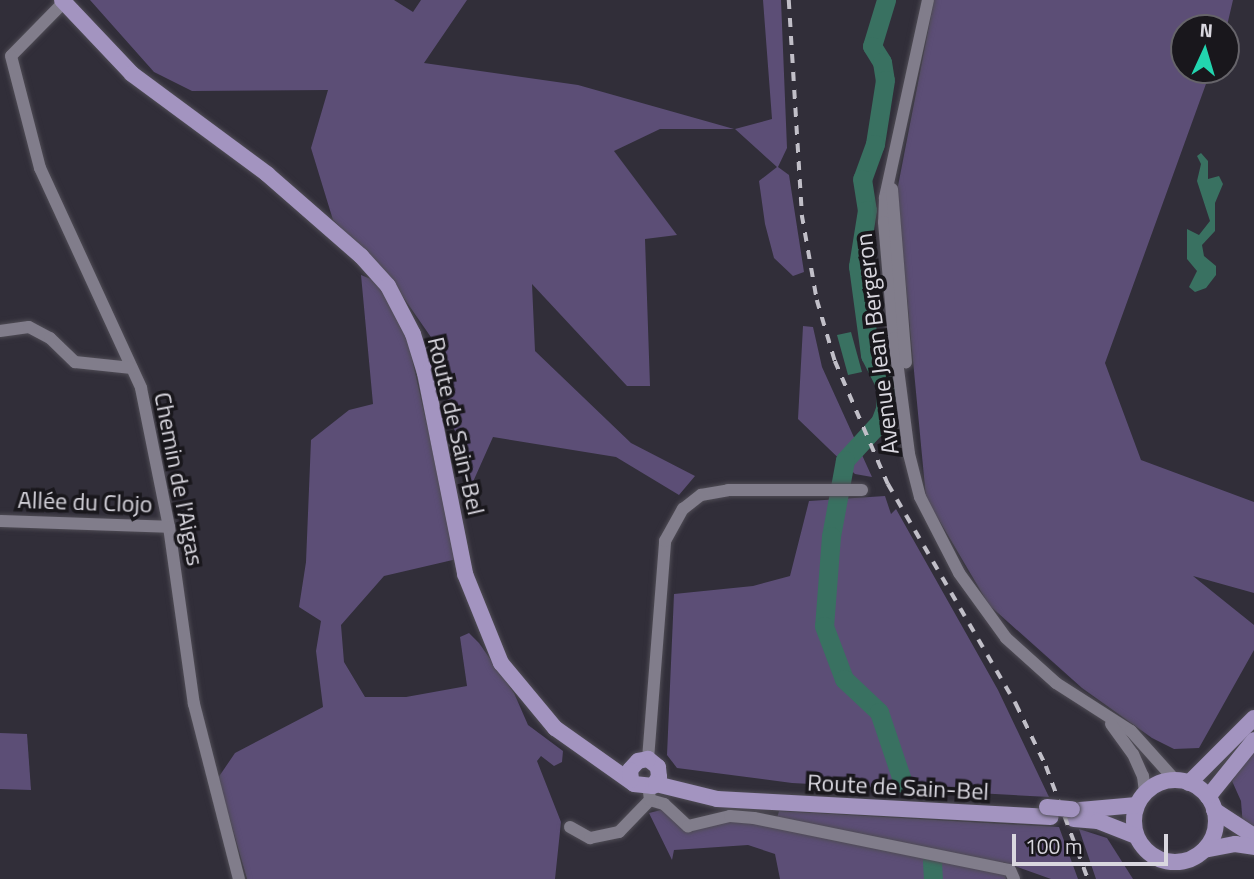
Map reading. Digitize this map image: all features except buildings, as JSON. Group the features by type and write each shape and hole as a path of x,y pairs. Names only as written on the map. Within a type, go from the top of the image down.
{"main road":[{"name":"Route de Sain-Bel","path":"66,0 132,74 267,174 361,256 388,286 413,334 425,373 466,574 495,652 522,693 555,728 632,772 639,788 653,780 720,792 1073,814 1136,836"},
{"path":"1254,718 1182,781 1158,783 1141,799 1136,836 1145,849 1166,861 1183,861 1204,849 1235,844 1254,847"},
{"path":"1204,849 1214,831 1211,804 1254,740"},
{"path":"632,772 653,780"},
{"path":"1182,781 1254,836"},
{"name":"Route de Sain-Bel","path":"1073,814 1141,799"}],"street":[{"name":"Chemin de l'Aigas","path":"66,0 6,54 40,168 132,368 149,417 169,527 194,704 239,879"},
{"name":"Avenue Jean Bergeron","path":"928,0 891,174 913,468 935,532 977,601 1029,661 1131,731 1182,781"},
{"path":"0,331 29,327 50,338 75,362 132,368"},
{"path":"862,490 728,490 701,495 675,521 665,541 653,780 664,804 688,826 730,816 754,818 1010,870 1014,879"},
{"name":"Allée du Clojo","path":"0,521 169,527"},
{"name":"Avenue Jean Bergeron","path":"1088,703 1121,733 1143,776 1141,799"},
{"path":"570,827 603,839 619,832 653,780"}],"shaded area":[{"path":"90,0 394,0 413,12 421,0 467,0 424,63 578,85 734,129 660,129 614,151 677,235 645,239 650,386 627,386 532,284 535,351 631,443 695,476 679,495 616,457 493,437 468,493 435,343 385,271 333,220 311,148 328,90 192,91 154,72"},
{"path":"763,0 781,0 787,148 778,167 789,175 804,272 793,276 774,258 765,224 759,181 777,167 735,129 772,119"},
{"path":"934,0 1233,0 1230,14 1170,14 1170,84 1206,84 1105,363 1141,460 1254,502 1254,593 1193,576 1254,625 1254,650 1199,748 1174,749 1152,738 1082,688 989,605 926,498 897,191"},
{"path":"1201,153 1208,161 1208,179 1219,176 1223,184 1215,203 1215,231 1202,245 1204,256 1216,266 1216,275 1206,288 1195,292 1189,287 1197,271 1187,259 1187,229 1199,235 1210,221 1197,181 1201,164 1197,156"},
{"path":"361,275 388,286 408,341 457,559 384,576 341,625 344,662 365,697 406,697 467,686 460,637 469,633 479,643 514,693 528,725 563,751 562,762 554,766 541,756 537,761 561,822 555,879 247,879 218,778 235,753 323,707 316,651 321,621 299,607 306,562 311,440 349,410 373,404"},
{"path":"803,326 813,327 822,367 872,477 855,474 798,419"},
{"path":"851,332 862,372 848,375 837,335"},
{"path":"885,496 891,514 896,509 998,690 1049,797 792,783 677,768 667,755 674,594 753,586 790,576 809,501"},
{"path":"0,733 27,734 31,790 0,789"},
{"path":"1254,750 1254,830 1243,827 1241,801 1232,781"},
{"path":"669,808 680,823 730,816 776,822 779,811 1059,827 1078,879 1051,879 1003,862 1006,879 780,879 775,854 748,845 674,850 672,860 649,813"},
{"path":"1079,829 1107,838 1133,879 1096,879"}],"waterway":[{"path":"886,0 872,46 882,62 885,80 875,144 862,179 867,210 858,266 870,355 886,386 885,409 880,422 845,460 831,536 824,626 844,679 879,712 903,783"},
{"path":"932,861 933,879"}],"railway":[{"path":"789,0 802,215 817,300 835,361 888,484 1016,704 1046,766 1088,879"}]}
